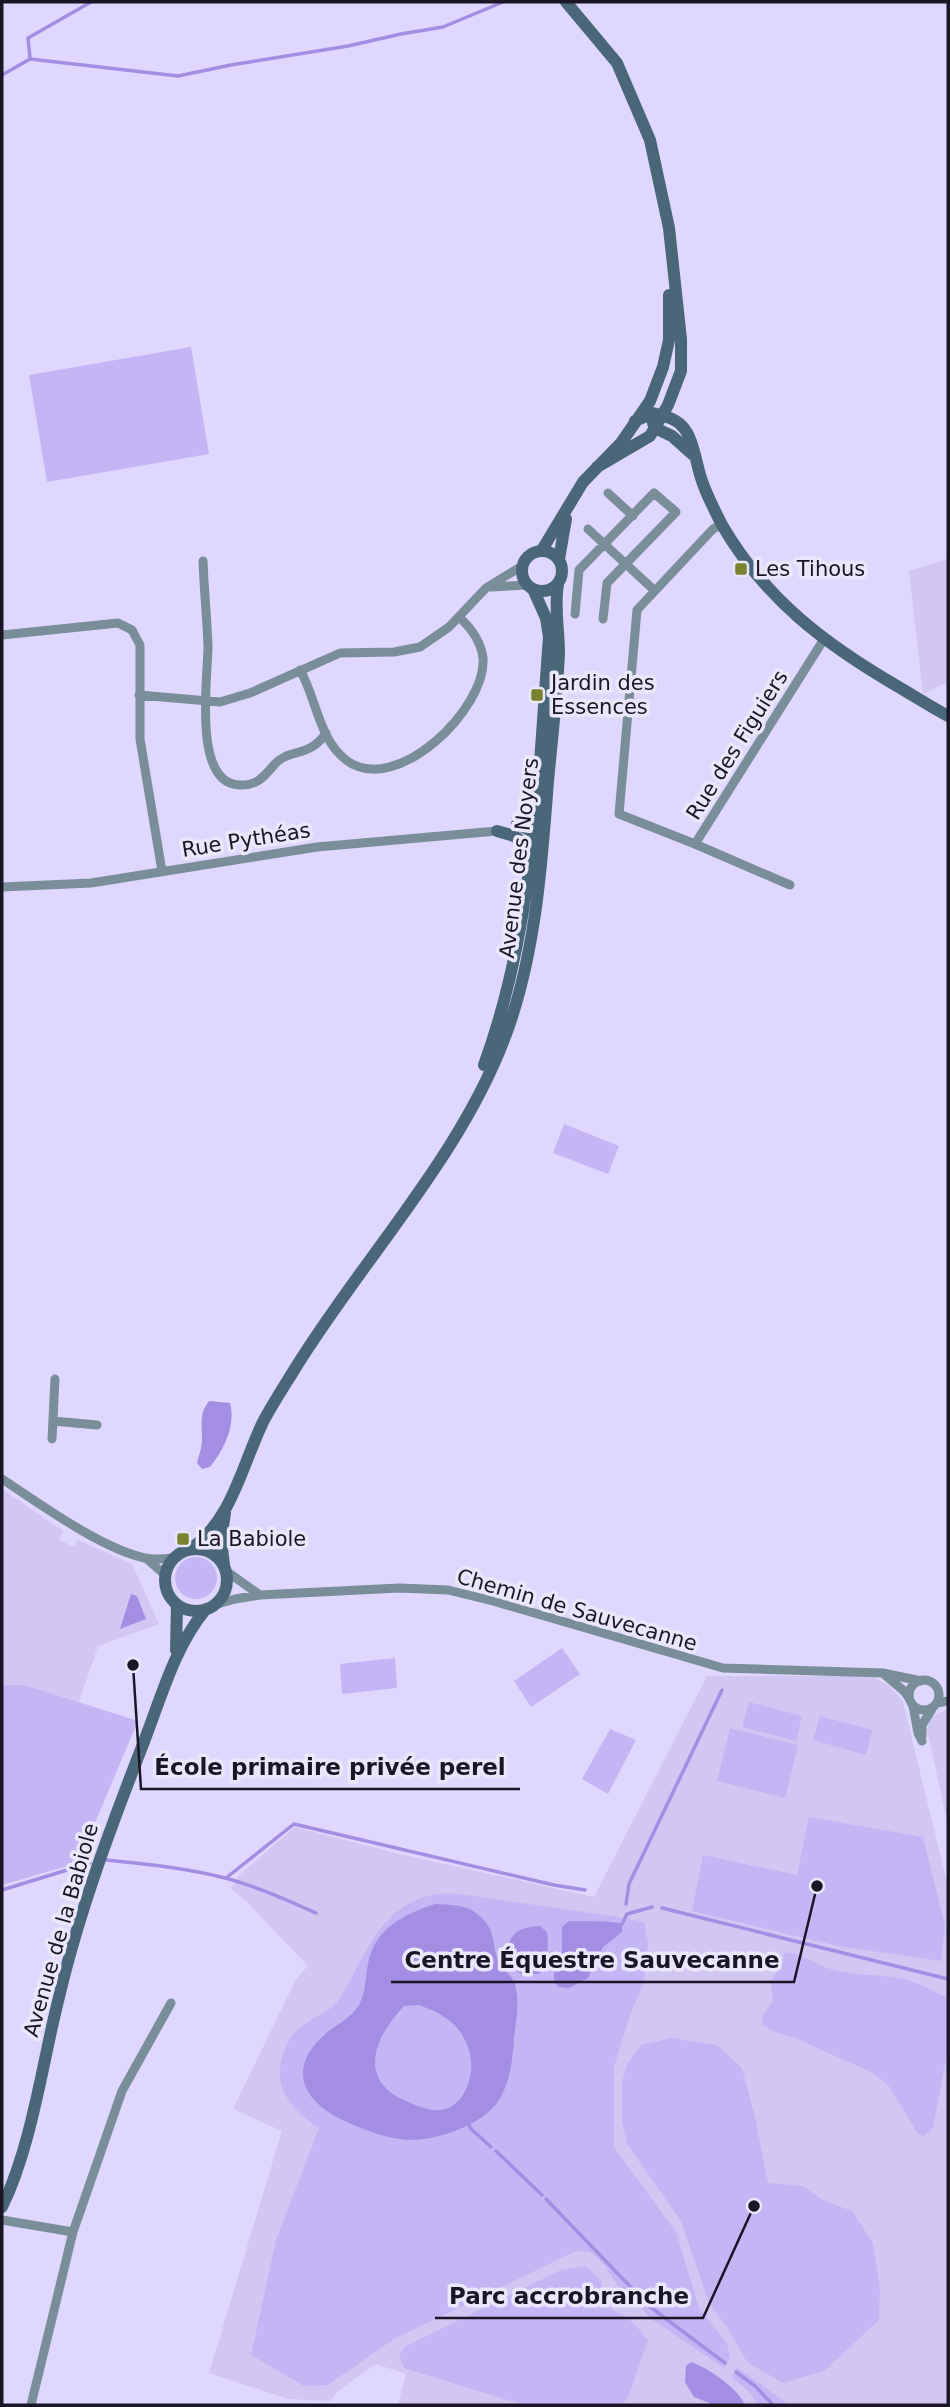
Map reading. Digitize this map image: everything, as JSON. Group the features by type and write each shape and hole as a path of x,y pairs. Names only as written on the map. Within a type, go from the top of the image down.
{"street":[{"path":"566,2 617,63 650,140 669,228 681,339 681,371 658,414"},
{"path":"541,550 583,482 621,443 650,401 669,340 669,228"},
{"path":"597,467 650,436 655,428 662,389 659,376"},
{"path":"635,421 658,414 682,426 689,438 702,482 722,524 743,557 771,592 811,630 873,672 948,716"},
{"path":"655,428 672,436 693,455"},
{"path":"608,493 633,516"},
{"path":"575,614 579,570 654,493 676,512 607,583 603,618"},
{"path":"486,588 530,587 546,591 558,584 562,572 559,559 568,508"},
{"name":"Rue des Figuiers","path":"722,524 713,529 636,610 619,814 695,844 824,639"},
{"path":"588,528 654,590"},
{"path":"138,695 204,701 231,700 340,653 394,652 420,647 459,617 466,606 486,588 522,566 529,555 541,550 548,551 559,559"},
{"path":"203,561 208,645 204,701 214,768 219,778 230,784 248,785 256,782 267,776 275,763 315,747 326,733"},
{"path":"522,566 522,573 530,587"},
{"name":"Avenue des Noyers","path":"225,1570 221,1540 226,1510 264,1419 299,1363 439,1160 483,1068 500,1023 535,867 559,653 555,611 558,584"},
{"name":"Avenue des Noyers","path":"530,587 547,618 550,637 533,832 535,867"},
{"path":"300,670 326,733 346,761 366,768 381,769 403,763 418,755 438,738 479,686 483,657 469,626 459,617"},
{"path":"2,635 118,623 132,630 140,645 140,739 162,872"},
{"path":"497,831 517,824 535,805"},
{"path":"517,824 533,832"},
{"path":"497,831 514,836 524,843 535,867"},
{"name":"Rue Pythéas","path":"2,887 91,883 317,847 497,831"},
{"path":"695,844 790,885"},
{"path":"52,1439 55,1378"},
{"path":"53,1422 97,1425"},
{"path":"2,1479 76,1526 125,1552 147,1559 173,1558 190,1549 199,1548 215,1555 225,1570 260,1595"},
{"name":"Avenue des Noyers","path":"190,1549 205,1539 226,1510"},
{"path":"164,1575 173,1558"},
{"path":"147,1559 164,1575 167,1592 177,1605 186,1610 210,1607 225,1590 225,1570"},
{"name":"Chemin de Sauvecanne","path":"210,1607 260,1595 399,1588 448,1590 723,1668 883,1673 921,1681"},
{"name":"Avenue de la Babiole","path":"172,1668 178,1622 177,1605"},
{"name":"Avenue de la Babiole","path":"2,2207 17,2169 80,1919 108,1836 172,1668 189,1630 210,1607"},
{"path":"883,1673 904,1691 918,1709 948,1701"},
{"path":"936,1686 939,1692 935,1706 922,1726 922,1741 918,1733 911,1688 921,1681 928,1681 948,1690"},
{"path":"31,2405 73,2232 122,2091 171,2003"},
{"path":"2,2220 73,2232"}],"shaded area":[{"path":"191,347 209,454 47,482 29,375"},
{"path":"948,559 948,682 923,694 909,571"},
{"path":"564,1124 619,1146 608,1174 553,1153"},
{"path":"209,1401 230,1403 231,1420 228,1437 220,1453 210,1467 202,1469 197,1463 202,1443 202,1415"},
{"path":"2,1489 63,1531 59,1540 74,1547 78,1540 132,1564 159,1624 98,1646 79,1702 25,1685 2,1685"},
{"path":"196,1557 211,1563 217,1578 211,1593 196,1599 181,1593 175,1578 181,1563"},
{"path":"131,1594 137,1596 146,1619 120,1629"},
{"path":"562,1648 580,1674 531,1707 514,1681"},
{"path":"395,1658 397,1688 342,1694 340,1664"},
{"path":"707,1676 870,1676 889,1685 903,1702 948,1887 948,2405 398,2405 406,2374 376,2364 338,2391 330,2401 288,2399 209,2373 282,2131 233,2109 296,1979 308,1966 245,1900 231,1889 238,1876 295,1827 399,1854 594,1897"},
{"path":"2,1685 25,1685 138,1721 78,1863 2,1885"},
{"path":"749,1702 802,1716 796,1741 742,1727"},
{"path":"948,1709 948,1826 927,1729 932,1717"},
{"path":"820,1716 872,1730 866,1755 813,1740"},
{"path":"730,1728 798,1745 785,1798 717,1781"},
{"path":"610,1729 636,1740 608,1794 582,1779"},
{"path":"809,1817 923,1837 945,1925 941,1961 838,1946 692,1911 703,1855 797,1875"},
{"path":"460,1894 644,1922 648,1943 644,1982 630,2015 614,2067 614,2147 676,2232 699,2308 727,2344 730,2359 724,2368 651,2319 622,2292 605,2266 591,2252 576,2251 394,2339 328,2385 304,2386 251,2355 276,2240 319,2128 298,2112 283,2090 280,2067 284,2050 297,2030 336,2003 374,1938 397,1912 428,1896"},
{"path":"435,1904 461,1906 483,1919 491,1932 500,1964 515,1986 517,2016 512,2062 499,2100 481,2118 469,2125 440,2136 412,2140 381,2135 336,2117 314,2100 303,2078 309,2053 320,2039 350,2016 359,2005 371,1952 377,1941 392,1925","holes":["419,2005 458,2029 467,2044 471,2062 469,2080 462,2096 449,2108 441,2110 419,2106 390,2092 376,2069 375,2057 379,2044 385,2031 404,2006"]},
{"path":"569,1921 622,1924 622,1932 603,1947 588,1978 569,1988 559,1987 554,1982 554,1972 562,1952 562,1927"},
{"path":"540,1926 547,1932 546,1959 539,1974 521,1974 506,1963 510,1941 523,1929"},
{"path":"788,1952 834,1970 910,1981 948,1999 948,2047 933,2128 924,2136 918,2134 888,2085 873,2073 795,2038 772,2031 762,2024 763,2015 773,2001 771,1981 783,1962 784,1954"},
{"path":"671,2038 717,2045 742,2068 768,2183 803,2186 825,2201 852,2211 873,2243 880,2289 879,2320 824,2371 783,2383 747,2362 727,2327 709,2303 681,2221 627,2144 622,2121 622,2083 627,2064 641,2045"},
{"path":"586,2266 601,2281 606,2304 633,2323 648,2340 623,2405 524,2405 404,2368 399,2354 406,2346 561,2270"},
{"path":"691,2362 722,2379 745,2405 715,2405 694,2397 685,2382 686,2366"},
{"path":"737,2367 789,2405 757,2405 752,2395 732,2377"}],"waterway":[{"path":"30,58 28,38 91,2"},
{"path":"2,75 30,59 178,76 443,27 503,2"},
{"path":"626,1904 629,1884 722,1690"},
{"path":"226,1878 294,1824 585,1890"},
{"path":"106,1860 181,1869 225,1878 260,1889 316,1913"},
{"path":"2,1890 90,1863"},
{"path":"622,1924 627,1914 652,1907"},
{"path":"662,1908 948,1979"},
{"path":"469,2123 470,2128 491,2147"},
{"path":"496,2151 542,2195"},
{"path":"546,2199 649,2306 725,2363"},
{"path":"736,2372 755,2386 773,2405"}],"place":[{"name":"Les Tihous","path":"741,569"},
{"name":"Jardin des Essences","path":"537,695"},
{"name":"La Babiole","path":"183,1539"},
{"name":"École primaire privée perel","path":"133,1665"},
{"name":"Centre Équestre Sauvecanne","path":"817,1886"},
{"name":"Parc accrobranche","path":"754,2206"}]}
